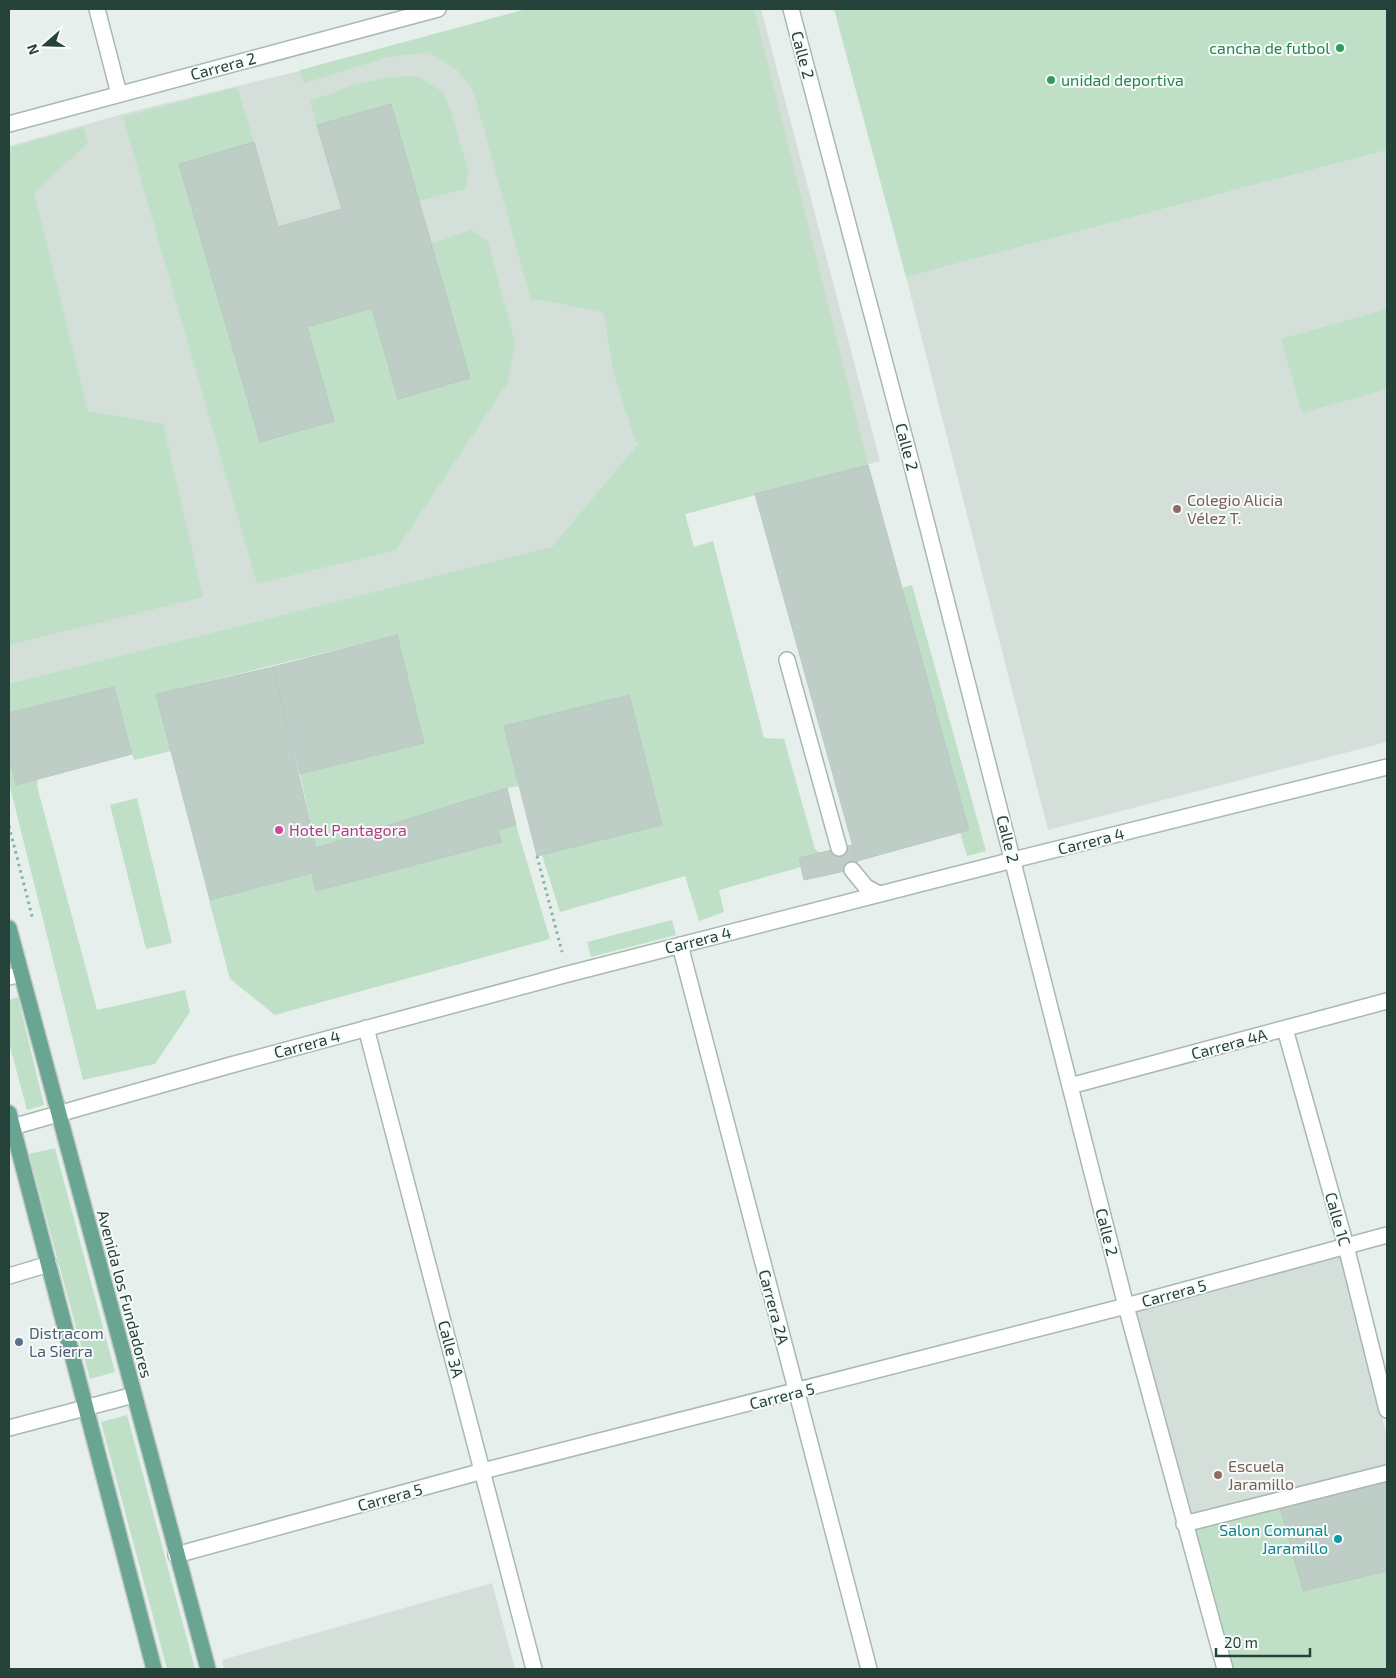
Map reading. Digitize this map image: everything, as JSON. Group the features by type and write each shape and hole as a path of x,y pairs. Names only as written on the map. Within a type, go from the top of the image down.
{"main road":[{"name":"Avenida los Fundadores","path":"9,928 15,976 59,1114 208,1669"},
{"path":"11,1120 154,1669"}],"street":[{"path":"97,9 119,94"},
{"name":"Carrera 2","path":"9,124 436,9"},
{"name":"Calle 2","path":"791,9 1014,860 1126,1306 1225,1669"},
{"path":"787,660 839,848"},
{"name":"Carrera 4","path":"11,1120 59,1114 366,1028 568,974 1387,767"},
{"path":"852,870 866,887 879,894"},
{"name":"Carrera 2A","path":"680,945 869,1669"},
{"name":"Carrera 4A","path":"1070,1086 1387,1001"},
{"name":"Calle 3A","path":"366,1028 534,1669"},
{"name":"Calle 1C","path":"1285,1029 1346,1246 1387,1410"},
{"name":"Carrera 5","path":"176,1555 483,1471 1126,1306 1387,1235"},
{"path":"9,1276 49,1264"},
{"path":"9,1427 134,1395"},
{"path":"1184,1524 1387,1473"}],"path":[{"path":"537,856 568,974"}],"shaded area":[{"path":"557,9 761,9 880,461 9,699 9,146 130,112"},
{"name":"Colegio Alicia Vélez T.","path":"1387,150 1387,742 1048,830 906,277"},
{"path":"1342,1254 1387,1437 1387,1467 1188,1514 1132,1310"},
{"path":"492,1583 515,1669 224,1669 222,1660"}],"green space":[{"path":"527,9 754,9 868,465 685,514 694,547 713,541 764,738 784,739 815,849 820,853 799,858 801,867 719,890 724,912 699,921 685,876 560,912 542,855 662,825 629,695 504,726 519,786 507,788 316,848 300,774 424,742 396,635 156,694 171,751 134,760 114,687 9,713 9,684 552,547 640,442 635,441 613,370 604,313 549,301 531,300 473,90 457,70 429,52 389,57 304,83 300,70"},
{"path":"834,9 1387,9 1387,150 906,277"},
{"path":"417,76 443,92 450,108 469,173 465,189 419,201 420,205 391,104 317,125 310,101 354,85 390,77"},
{"path":"237,87 254,142 179,164 260,442 333,421 307,327 372,308 398,399 470,378 431,244 471,230 488,241 515,343 508,382 396,550 257,584 123,117"},
{"path":"83,127 88,143 34,193 88,411 163,424 203,597 9,645 9,148"},
{"path":"1387,309 1387,389 1302,413 1281,339"},
{"path":"912,585 986,851 967,856 960,832 969,829 902,588"},
{"path":"9,756 16,785 38,779 37,786 97,1010 185,990 190,1012 155,1064 83,1080 9,783"},
{"path":"137,798 172,943 146,949 110,805"},
{"path":"516,825 550,939 275,1015 230,979 209,900 312,873 316,891 501,842 498,830"},
{"path":"672,920 676,935 591,957 587,942"},
{"path":"18,997 44,1105 27,1110 9,1043 9,1000"},
{"path":"55,1148 115,1372 90,1379 29,1154"},
{"path":"127,1415 195,1669 167,1669 101,1422"},
{"path":"1280,1507 1304,1591 1387,1571 1387,1669 1231,1669 1192,1529"}],"building":[{"path":"391,104 470,378 398,399 372,308 307,327 334,421 260,442 179,164 254,142 278,227 342,209 317,125"},
{"path":"868,465 969,830 857,861 755,494"},
{"path":"397,635 424,743 300,774 273,667"},
{"path":"273,667 316,848 507,788 516,825 498,830 501,842 316,891 312,873 210,900 156,694"},
{"path":"114,687 132,754 16,785 9,757 9,713"},
{"path":"629,695 662,825 537,856 504,726"},
{"path":"852,845 859,868 804,880 799,858"},
{"name":"Salon Comunal Jaramillo","path":"1387,1479 1387,1571 1303,1591 1280,1507"}],"place":[{"name":"cancha de futbol","path":"1340,48"},
{"name":"unidad deportiva","path":"1051,80"},
{"name":"Colegio Alicia Vélez T.","path":"1177,509"},
{"name":"Hotel Pantagora","path":"279,830"},
{"name":"Distracom La Sierra","path":"19,1342"},
{"name":"Escuela Jaramillo","path":"1218,1475"},
{"name":"Salon Comunal Jaramillo","path":"1338,1539"}]}
